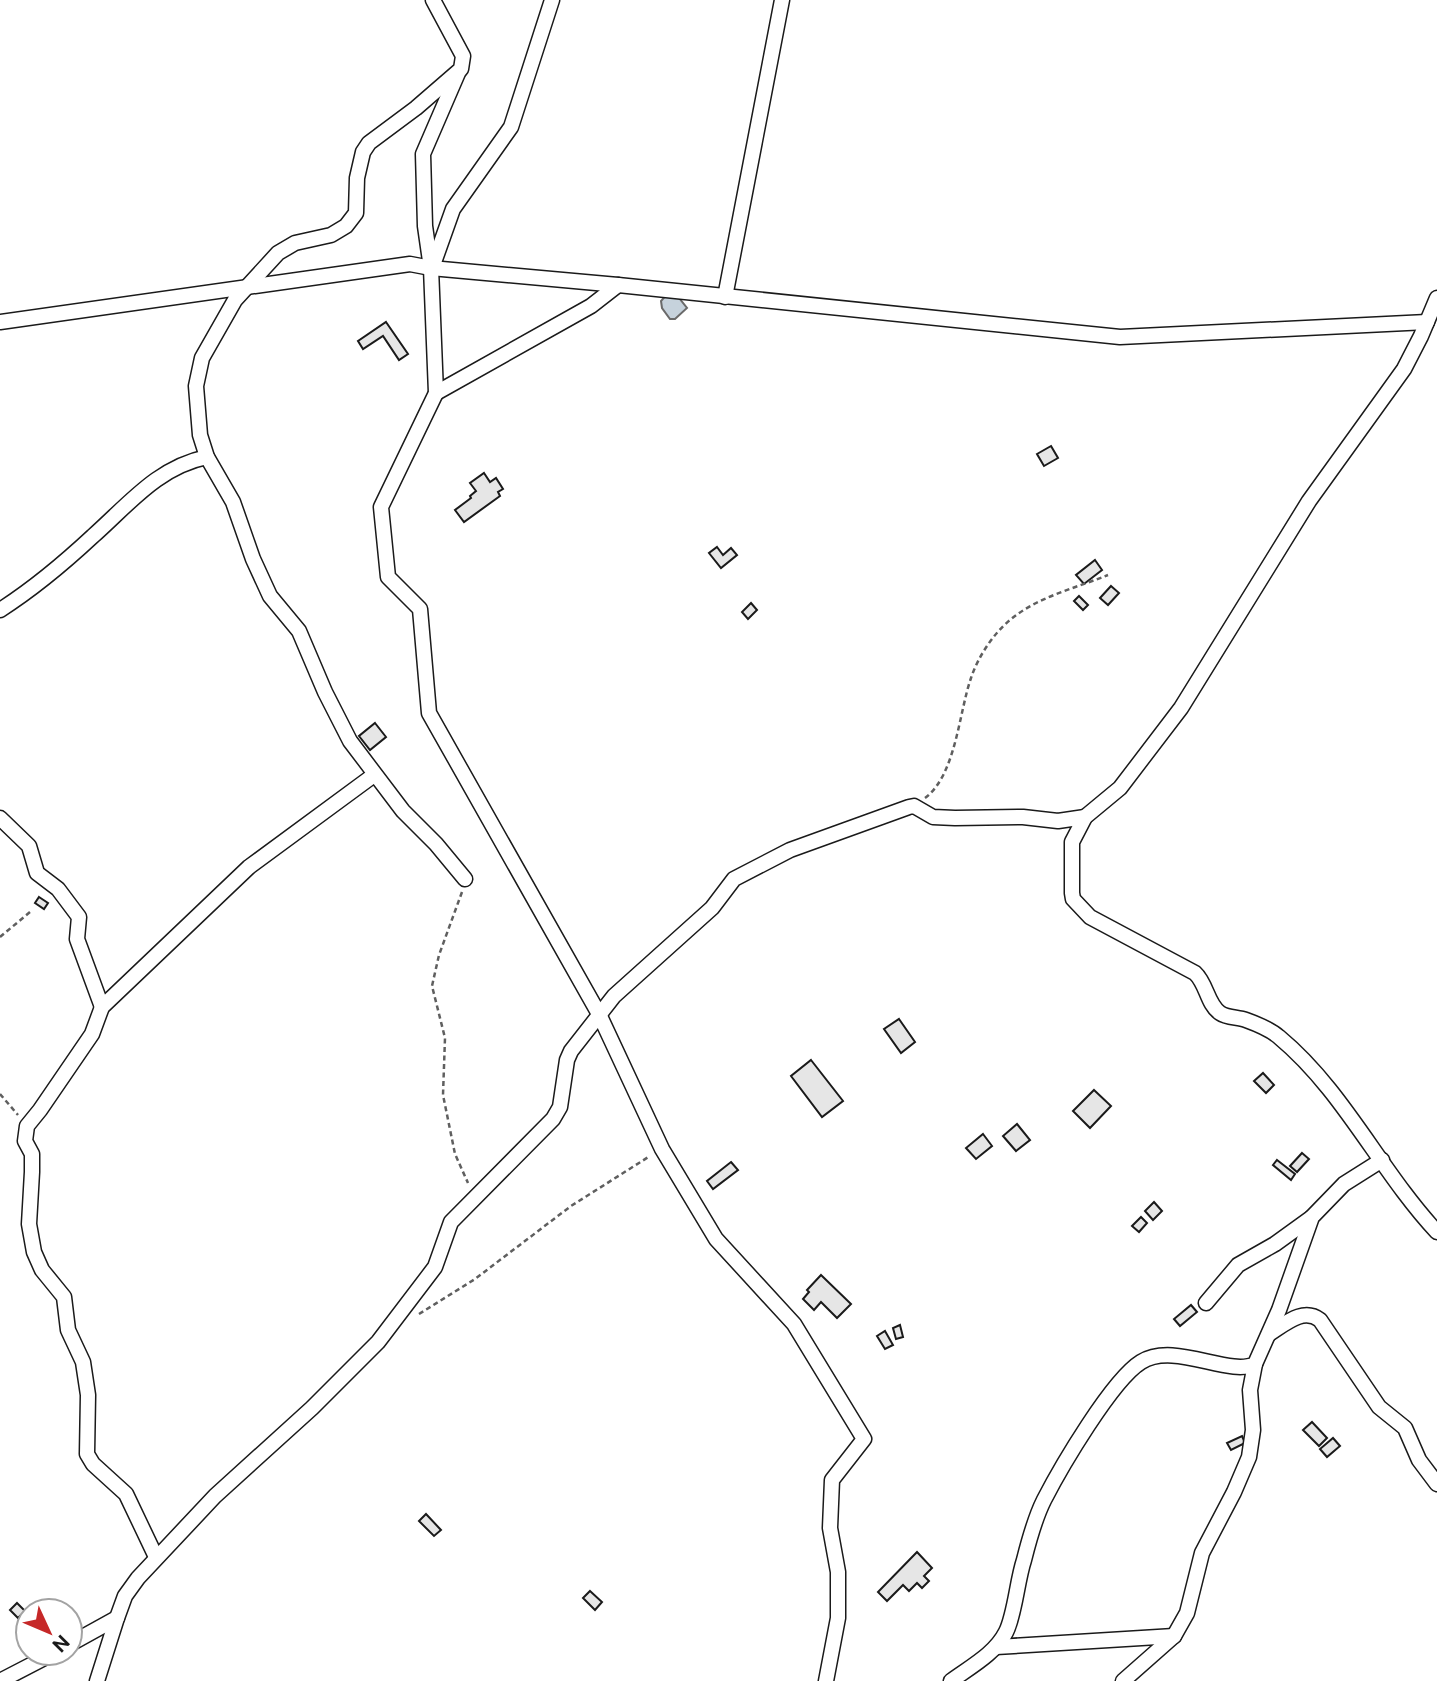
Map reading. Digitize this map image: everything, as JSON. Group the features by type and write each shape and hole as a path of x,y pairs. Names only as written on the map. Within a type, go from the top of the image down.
{"street":[{"path":"433,0 464,62 423,154 436,393 381,508 388,577 420,609 429,713 599,1014 662,1149 716,1239 794,1324 864,1439 832,1480 830,1528 838,1572 838,1618 827,1663 826,1681"},
{"path":"431,268 453,209 511,127 552,0"},
{"path":"725,297 782,0"},
{"path":"458,74 369,143 363,152 357,177 356,213 346,226 331,235 295,243 278,253 246,287 222,320 202,358 196,386 200,435 207,457 233,502 263,583 277,606 299,631 350,741 403,811 436,844 465,879"},
{"path":"0,321 410,264 1120,337 1427,322"},
{"path":"436,393 590,306 618,285"},
{"path":"1437,298 1404,369 1309,501 1181,708 1120,788 1085,817 1074,836 1072,849 1073,899 1083,911 1195,973 1205,984 1214,1005 1223,1014 1272,1031 1282,1039 1321,1080 1382,1160 1402,1191 1437,1232"},
{"path":"0,610 20,598 61,564 168,470 207,457"},
{"path":"156,1558 126,1494 93,1464 87,1454 88,1395 83,1362 68,1330 64,1297 42,1270 34,1252 29,1224 32,1153 25,1140 27,1126 92,1034 102,1007 249,867 374,775"},
{"path":"97,1681 125,1596 156,1558 215,1496 312,1408 379,1342 435,1268 451,1222 554,1119 560,1107 567,1059 599,1014 614,996 712,908 731,881 790,850 914,806 933,817 1023,817 1058,821 1085,817"},
{"path":"0,818 29,846 37,873 58,889 79,917 77,939 102,1007"},
{"path":"1206,1303 1238,1265 1275,1244 1312,1217 1344,1184 1382,1160"},
{"path":"1123,1681 1174,1636 1187,1613 1202,1553 1249,1457 1253,1430 1250,1390 1255,1364 1269,1334 1312,1217"},
{"path":"1269,1334 1304,1314 1312,1314 1320,1320 1379,1407 1405,1428 1419,1461 1437,1484"},
{"path":"951,1681 996,1647 1007,1631 1023,1561 1044,1501 1086,1431 1129,1371 1143,1360 1168,1355 1244,1367 1255,1364"},
{"path":"84,1636 117,1618"},
{"path":"996,1647 1174,1636"},
{"path":"1,1681 28,1667"}],"path":[{"path":"914,806 932,793 938,783 950,756 971,677 992,639 1010,620 1035,604 1108,575"},
{"path":"465,879 432,986 444,1038 443,1096 455,1153 475,1197"},
{"path":"0,937 30,912"},
{"path":"0,1094 27,1126"},
{"path":"411,1319 475,1279 571,1206 662,1149"}],"shaded area":[{"path":"668,293 675,293 687,308 675,319 670,319 662,308 661,301"}],"building":[{"path":"386,322 408,354 399,360 383,336 363,349 358,341"},
{"path":"1051,446 1058,458 1044,466 1037,454"},
{"path":"484,473 490,482 496,478 503,489 498,492 500,496 464,522 455,510 471,498 476,491 470,483"},
{"path":"717,547 723,555 731,548 737,555 721,568 709,553"},
{"path":"1095,560 1102,570 1084,584 1076,575"},
{"path":"1111,586 1119,593 1108,605 1100,598"},
{"path":"1079,596 1088,605 1083,610 1074,601"},
{"path":"751,603 757,610 748,619 742,612"},
{"path":"375,723 386,737 370,750 359,736"},
{"path":"39,897 48,903 44,909 35,903"},
{"path":"899,1019 915,1042 901,1053 884,1029"},
{"path":"811,1060 843,1101 822,1117 791,1076"},
{"path":"1263,1073 1274,1085 1266,1093 1254,1081"},
{"path":"1094,1090 1111,1106 1090,1128 1073,1111"},
{"path":"1017,1124 1030,1140 1016,1151 1003,1136"},
{"path":"983,1134 992,1146 976,1159 966,1148"},
{"path":"1302,1153 1309,1159 1297,1172 1290,1166"},
{"path":"1277,1160 1295,1174 1291,1180 1273,1165"},
{"path":"731,1162 738,1170 713,1189 707,1181"},
{"path":"1154,1202 1162,1211 1153,1220 1145,1211"},
{"path":"1141,1217 1147,1223 1139,1232 1132,1226"},
{"path":"821,1275 851,1304 837,1318 821,1302 814,1310 803,1299 809,1292 807,1290"},
{"path":"1191,1305 1197,1312 1180,1326 1174,1319"},
{"path":"900,1325 903,1337 896,1339 893,1328"},
{"path":"885,1331 893,1345 885,1349 877,1336"},
{"path":"1312,1422 1327,1438 1319,1446 1303,1430"},
{"path":"1242,1436 1245,1443 1231,1450 1227,1443"},
{"path":"1333,1438 1340,1446 1327,1457 1320,1449"},
{"path":"426,1514 441,1530 434,1536 419,1521"},
{"path":"917,1552 932,1568 924,1576 929,1581 922,1588 917,1583 909,1591 903,1585 887,1601 878,1592"},
{"path":"590,1591 602,1602 595,1610 583,1598"}]}
